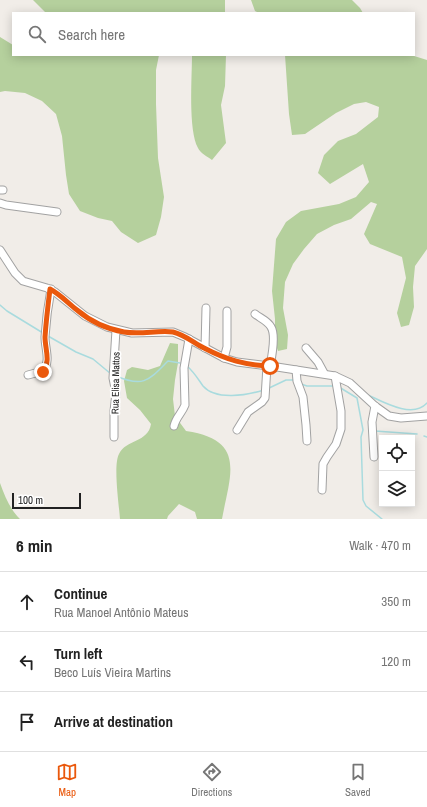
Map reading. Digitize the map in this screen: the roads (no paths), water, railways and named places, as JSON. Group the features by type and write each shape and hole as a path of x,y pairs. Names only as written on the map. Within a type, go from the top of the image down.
{"street":[{"path":"0,203 57,212"},
{"path":"0,250 15,273 23,281 50,289 59,294 85,316 100,324 116,330 132,333 168,331 179,334 224,358 238,362 324,373 336,376 350,383 374,406 383,413 394,418 427,416"},
{"path":"28,375 40,373 45,369 47,359 46,335 50,289"},
{"path":"205,348 206,308"},
{"path":"224,358 227,347 227,311"},
{"path":"237,430 248,412 264,400 273,340 272,328 255,314"},
{"name":"Rua Elisa Mattos","path":"114,437 116,393 113,374 116,355 116,330"},
{"path":"174,426 176,418 185,405 184,368 189,339"},
{"path":"306,348 318,362 324,373"},
{"path":"296,370 297,382 303,397 307,442"},
{"path":"322,490 323,464 336,444 340,429 341,411 336,376"},
{"path":"374,406 372,422 374,457"}],"waterway":[{"path":"0,305 7,311 43,333"},
{"path":"48,336 76,352 93,359 111,374"},
{"path":"116,376 125,380 140,382 151,377 168,361 180,363"},
{"path":"187,366 203,386 216,394 232,396 264,390"},
{"path":"267,389 286,380 294,380"},
{"path":"301,384 307,386 333,386"},
{"path":"339,387 357,398 363,430 361,437 363,500 366,506 382,519"},
{"path":"368,395 398,408 421,408 427,403"},
{"path":"375,431 417,434"}]}
